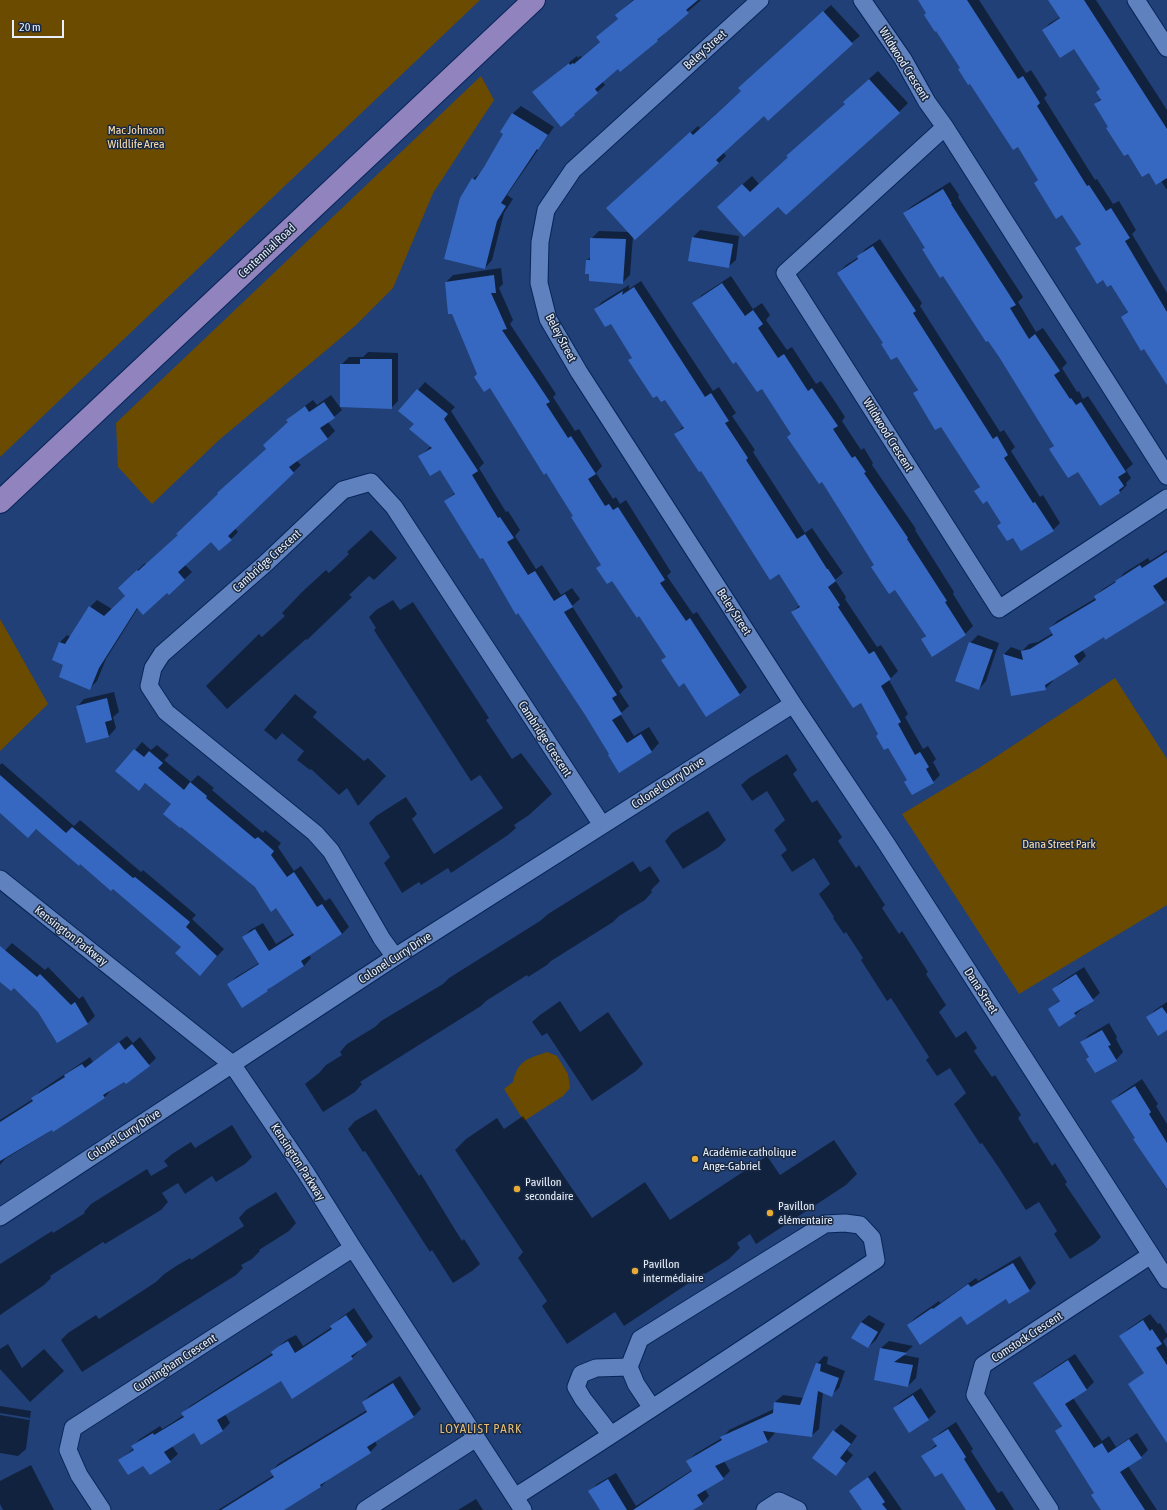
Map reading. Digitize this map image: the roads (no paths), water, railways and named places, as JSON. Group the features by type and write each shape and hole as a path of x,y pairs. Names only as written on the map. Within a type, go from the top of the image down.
{"main road":[{"name":"Centennial Road","path":"0,502 534,0"}],"street":[{"name":"Beley Street","path":"760,0 573,170 546,210 540,242 539,283 548,319 579,372 794,704"},
{"name":"Wildwood Crescent","path":"862,0 903,59 927,102 945,127 1167,476"},
{"path":"1136,0 1167,48"},
{"name":"Wildwood Crescent","path":"945,127 785,273 999,609 1167,498"},
{"name":"Cambridge Crescent","path":"395,958 382,939 331,851 315,834 166,712 149,686 153,668 162,654 266,562 343,490 371,482 394,507 602,826"},
{"name":"Colonel Curry Drive","path":"0,1217 395,958 794,704"},
{"name":"Dana Street","path":"794,704 886,843 1167,1280"},
{"name":"Kensington Parkway","path":"1,883 232,1064 306,1173 519,1504"},
{"path":"519,1504 612,1435 876,1260 872,1238 860,1225 845,1222 825,1224 640,1339 629,1367 636,1384 652,1408"},
{"name":"Cunningham Crescent","path":"102,1510 79,1475 68,1450 73,1428 353,1248"},
{"name":"Comstock Crescent","path":"1050,1510 975,1395 983,1365 1151,1255"},
{"path":"612,1435 583,1399 576,1387 581,1374 596,1368 629,1367"},
{"path":"365,1510 476,1438"},
{"path":"765,1510 779,1501 798,1510"}],"place":[{"name":"Académie catholique Ange-Gabriel","path":"695,1159"},
{"name":"Pavillon secondaire","path":"517,1189"},
{"name":"Pavillon élémentaire","path":"770,1213"},
{"name":"Pavillon intermédiaire","path":"635,1271"}],"district":[{"name":"LOYALIST PARK","path":"481,1429"}],"park label":[{"name":"Mac Johnson Wildlife Area","path":"136,137"},
{"name":"Dana Street Park","path":"1059,844"}]}
